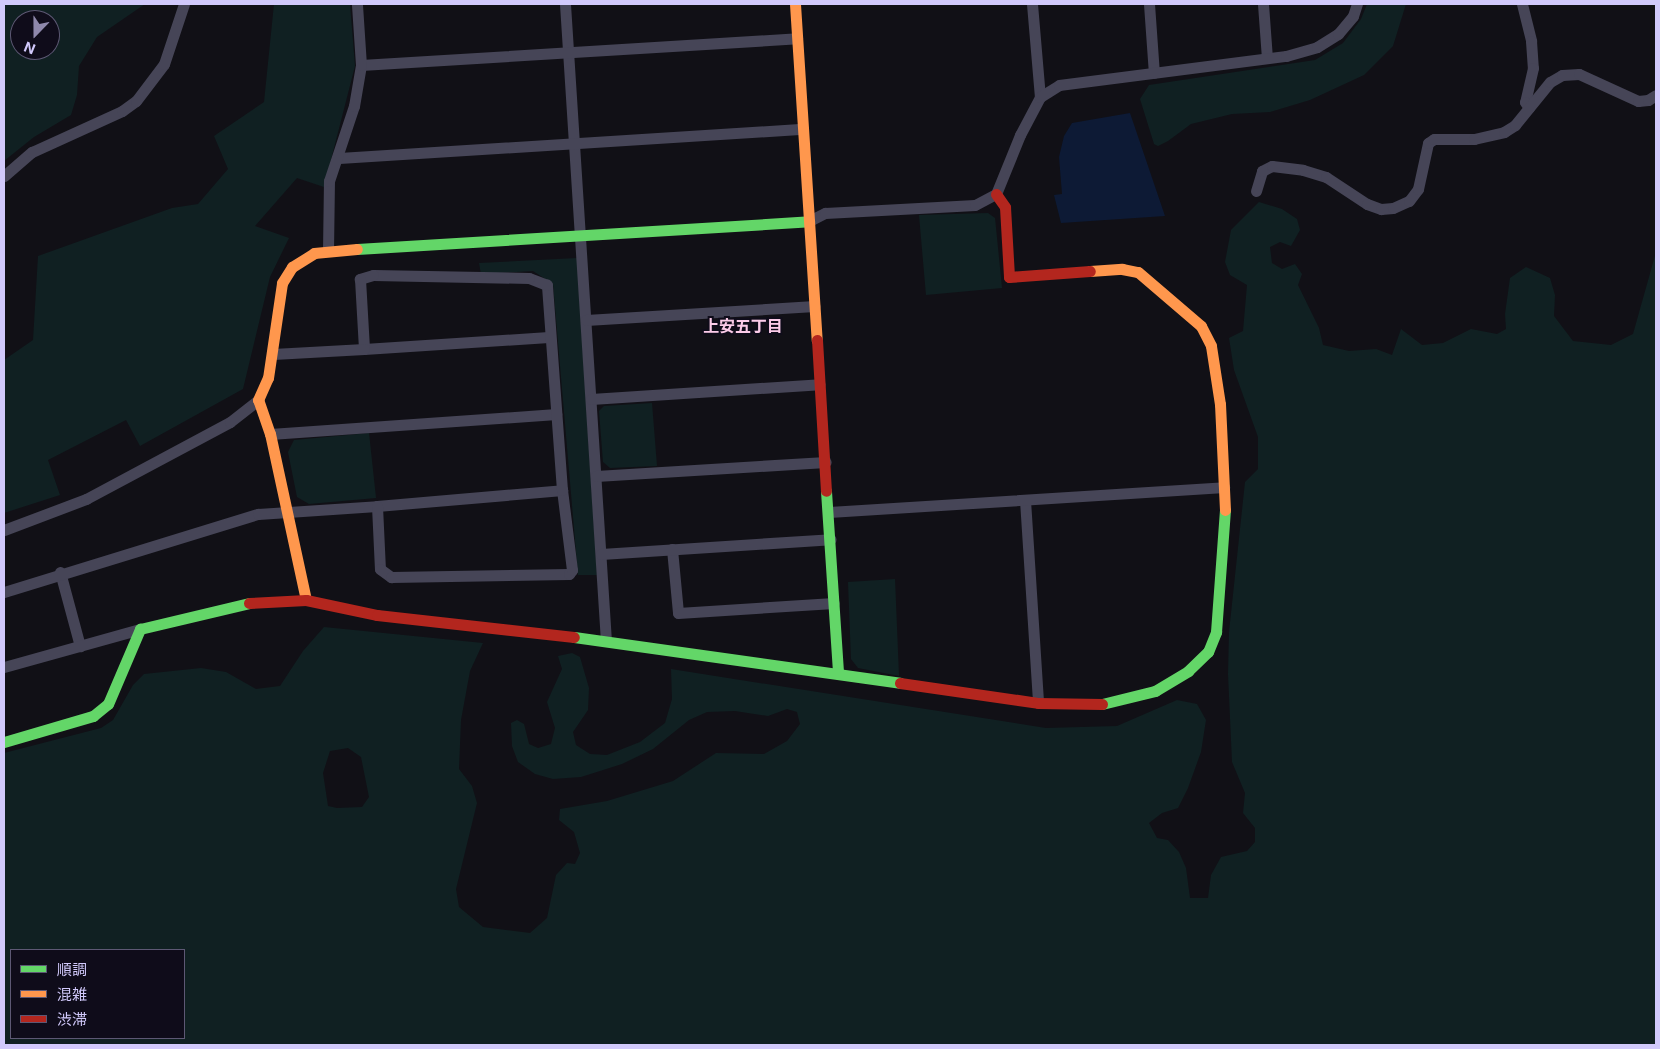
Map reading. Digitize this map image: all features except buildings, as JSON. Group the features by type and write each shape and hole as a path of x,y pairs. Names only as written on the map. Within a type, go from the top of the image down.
{"street":[{"path":"4,176 32,152 122,112 136,101 164,64 184,4"},
{"path":"328,251 329,181 339,158 354,106 361,65 357,4"},
{"path":"565,4 606,641"},
{"path":"795,4 831,539 838,674"},
{"path":"4,530 86,499 230,422 258,400 268,378 273,354 282,283 292,267 314,253 809,221 825,213 975,205 996,194 1040,97 1032,4"},
{"path":"1149,4 1154,72"},
{"path":"1263,4 1267,58"},
{"path":"1040,97 1059,84 1267,58 1317,47 1338,34 1353,16 1357,4"},
{"path":"1522,4 1531,41 1533,68 1525,102 1529,108"},
{"path":"361,65 797,38"},
{"path":"1256,191 1262,171 1272,166 1303,170 1326,177 1367,204 1381,210 1393,208 1409,201 1418,189 1428,143 1434,138 1474,140 1504,132 1529,108 1550,82 1562,75 1579,74 1638,101 1656,95"},
{"path":"339,158 803,129"},
{"path":"4,667 209,610 251,602 306,600 377,615 606,641 1038,703 1087,706 1121,702 1155,691 1188,671 1208,652 1216,632 1226,526 1220,404 1211,346 1201,326 1138,272 1122,268 1010,277 1005,207 996,194"},
{"path":"364,349 360,278 373,275 529,278 547,285 562,490 572,570 569,574 391,577 380,569 377,506"},
{"path":"586,320 815,306"},
{"path":"273,354 550,337"},
{"path":"591,399 820,384"},
{"path":"258,400 270,434 306,600"},
{"path":"270,434 556,414"},
{"path":"596,476 826,462"},
{"path":"829,512 1224,487"},
{"path":"4,592 60,572 258,514 562,490"},
{"path":"1025,500 1038,703"},
{"path":"601,554 831,539"},
{"path":"672,549 678,613 834,603"},
{"path":"60,572 80,646"},
{"path":"4,742 93,716 108,704 140,629"}],"shaded area":[{"path":"4,4 145,4 97,37 79,66 77,95 71,115 34,137 4,161"},
{"path":"274,4 350,4 355,66 324,187 297,178 255,226 289,238 270,277 243,389 140,446 126,420 48,460 60,495 4,513 4,360 33,340 38,256 172,208 198,204 228,169 214,136 264,102"},
{"path":"1367,4 1406,4 1393,46 1364,75 1310,100 1270,112 1232,114 1191,124 1168,141 1158,146 1154,144 1140,99 1149,85 1315,60 1343,43 1361,19"},
{"path":"1259,202 1282,209 1297,219 1300,230 1291,246 1280,242 1270,247 1272,263 1282,269 1295,264 1302,274 1298,285 1319,328 1323,345 1349,351 1376,349 1392,355 1401,329 1422,345 1443,343 1471,329 1497,334 1506,329 1505,314 1510,278 1526,267 1550,278 1555,295 1554,316 1573,341 1611,345 1633,334 1656,252 1656,1045 4,1045 4,753 101,728 113,720 133,685 144,674 201,668 226,672 256,689 280,686 303,651 324,627 483,643 470,671 461,720 459,769 472,786 477,803 456,889 459,907 483,927 530,933 547,918 556,875 567,863 575,864 580,853 574,832 559,820 560,809 607,801 673,781 716,753 764,754 787,741 800,724 797,712 787,709 768,716 735,711 707,712 689,720 653,749 622,764 581,777 553,779 535,774 518,762 512,746 511,723 517,720 524,724 529,744 538,748 551,744 555,728 547,702 562,669 558,656 572,653 580,657 589,688 588,710 573,732 576,745 590,754 607,755 640,742 665,723 672,699 671,669 1046,728 1117,726 1177,700 1197,704 1206,720 1201,752 1188,788 1178,808 1162,813 1149,823 1157,838 1168,840 1179,852 1186,868 1190,898 1208,898 1211,875 1221,857 1247,851 1255,842 1255,828 1243,813 1245,793 1232,762 1228,674 1229,632 1245,482 1258,469 1258,437 1234,370 1229,338 1243,331 1247,285 1230,275 1225,262 1231,230","holes":["348,748 361,757 369,797 362,807 337,808 328,806 323,773 330,751"]},
{"path":"988,213 995,218 1002,288 926,295 919,215"},
{"path":"577,258 597,575 578,575 553,284 533,271 481,274 479,263"},
{"path":"652,403 657,466 610,468 603,462 599,411 604,406"},
{"path":"369,433 376,498 309,504 297,497 288,452 294,440"},
{"path":"895,579 899,676 858,668 851,659 848,582"}],"water":[{"path":"1130,113 1165,216 1061,223 1054,195 1062,194 1059,157 1064,136 1072,123"}],"traffic: fast":[{"path":"357,249 809,221"},
{"path":"826,491 838,674"},
{"path":"1102,704 1155,691 1188,671 1208,652 1216,632 1225,510"},
{"path":"4,742 93,716 108,704 140,629 249,603"},
{"path":"574,637 900,683"}],"traffic: slow":[{"path":"795,4 817,340"},
{"path":"306,600 270,434 258,400 268,378 282,283 292,267 314,253 357,249"},
{"path":"1090,271 1122,269 1138,272 1201,326 1211,346 1220,404 1225,510"}],"traffic: jam":[{"path":"996,194 1005,207 1009,277 1090,271"},
{"path":"817,340 826,491"},
{"path":"249,603 306,600 377,615 574,637"},
{"path":"900,683 1038,703 1102,704"}],"district":[{"name":"上安五丁目","path":"743,326"}]}
